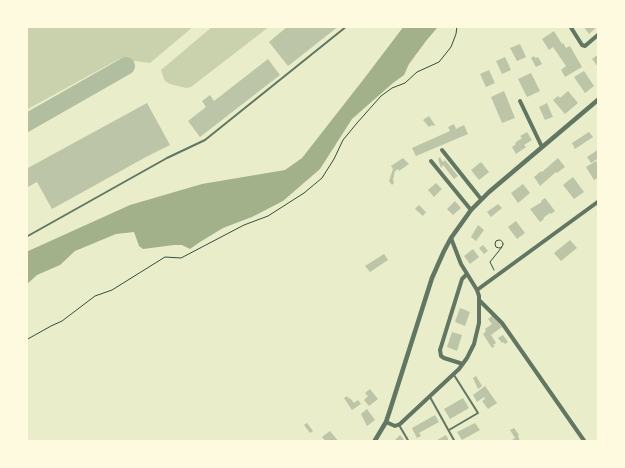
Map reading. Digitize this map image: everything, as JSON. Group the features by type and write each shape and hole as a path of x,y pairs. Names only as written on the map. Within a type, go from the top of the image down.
{"street":[{"path":"570,26 582,45 585,46 599,34"},
{"path":"374,442 386,422 428,288 451,238 481,199 599,99"},
{"path":"520,101 542,147"},
{"path":"442,150 481,199"},
{"path":"432,161 471,210"},
{"path":"477,290 599,201"},
{"path":"386,422 395,426 399,425 454,375 471,352 477,335 480,300 477,290 459,260 451,238"},
{"path":"463,364 444,358 441,356 440,350 462,279 467,274"},
{"path":"480,300 502,322 585,442"}],"lane":[{"path":"26,237 167,158 205,140 346,26"},
{"path":"449,430 478,412 454,375"},
{"path":"430,397 455,442"},
{"path":"399,425 408,442"}],"path":[{"path":"26,340 62,321 95,296 112,290 165,257 181,258 244,225 268,216 304,193 322,178 343,140 381,96 392,88 404,83 417,72 440,62 451,47 457,26"},
{"path":"496,272 490,262 502,247"}],"shaded area":[{"path":"26,26 194,26 150,63 119,59 26,110"},
{"path":"213,26 270,26 191,87 186,88 166,82 161,70"},
{"path":"404,26 442,26 437,28 426,41 409,64 404,75 352,119 320,169 283,201 252,217 223,228 190,249 182,245 174,245 143,249 139,246 134,232 116,234 75,251 60,265 37,275 26,285 26,252 130,205 202,184 285,170 302,158"}],"building":[{"path":"288,26 339,26 288,66 269,42"},
{"path":"583,26 598,26 589,34"},
{"path":"554,31 566,48 570,46 582,67 565,77 561,70 566,66 553,47 549,50 542,39"},
{"path":"520,44 526,57 517,61 510,48"},
{"path":"599,54 599,68 592,59"},
{"path":"534,56 535,58 538,57 542,64 536,67 531,58"},
{"path":"505,57 511,70 502,74 496,61"},
{"path":"268,59 280,75 200,137 188,121 206,107 202,101 210,95 214,101"},
{"path":"489,70 495,83 486,87 480,74"},
{"path":"584,71 594,86 585,93 574,77"},
{"path":"531,73 540,91 527,97 518,79"},
{"path":"504,91 515,118 502,123 491,97"},
{"path":"568,91 578,103 565,114 553,100 558,96 560,98"},
{"path":"147,103 170,145 52,209 37,182 26,188 26,169"},
{"path":"547,103 553,117 545,120 539,107"},
{"path":"429,116 435,125 429,127 423,120"},
{"path":"454,124 456,129 464,125 468,134 416,156 412,148 450,131 448,127"},
{"path":"527,132 532,140 524,145 526,147 516,154 512,147 522,138 520,136"},
{"path":"589,132 593,137 575,149 572,143"},
{"path":"599,149 599,158 591,163 587,157"},
{"path":"440,157 443,162 445,160 458,176 454,179 443,165 441,168 438,159"},
{"path":"403,158 409,164 399,171 398,169 395,171 394,183 392,185 389,181 393,169 391,166"},
{"path":"558,158 565,167 540,186 534,177"},
{"path":"596,161 599,166 599,177 594,180 586,167"},
{"path":"481,162 489,172 479,180 471,170"},
{"path":"573,177 584,192 574,199 563,185"},
{"path":"436,183 442,189 434,197 428,190"},
{"path":"523,184 530,193 518,203 511,193"},
{"path":"545,198 555,211 540,222 530,209"},
{"path":"455,201 461,208 453,215 447,209"},
{"path":"498,204 502,208 491,217 487,212"},
{"path":"419,205 426,212 423,216 415,209"},
{"path":"516,221 525,233 517,239 508,227"},
{"path":"478,225 484,230 476,241 471,237"},
{"path":"570,240 577,248 561,261 554,253"},
{"path":"483,245 488,251 484,254 479,248"},
{"path":"473,249 479,257 470,264 464,256"},
{"path":"384,254 388,260 370,272 365,266"},
{"path":"460,308 470,312 465,326 455,322"},
{"path":"493,315 502,327 491,335 496,343 492,348 483,334 486,331 485,329 492,324 488,319"},
{"path":"452,332 462,335 457,351 447,347"},
{"path":"503,335 508,342 505,344 498,338"},
{"path":"476,376 482,386 478,389 473,378"},
{"path":"485,386 497,403 488,409 482,401 485,399 484,397 477,402 473,395"},
{"path":"370,389 378,399 369,406 364,400 368,396 365,393"},
{"path":"347,396 354,403 358,400 361,404 352,410 344,398"},
{"path":"463,398 469,408 450,419 444,409"},
{"path":"367,409 375,420 367,426 361,414"},
{"path":"435,415 439,422 419,433 421,436 417,438 412,428"},
{"path":"307,423 313,431 310,433 304,425"},
{"path":"475,423 480,430 462,440 457,432"},
{"path":"514,428 519,435 519,442 512,440 515,438 510,430"},
{"path":"330,431 339,442 326,442 322,437"},
{"path":"400,435 406,442 393,442"},
{"path":"446,435 449,441 434,442"}],"taxiway":[{"path":"26,123 126,66"}]}
